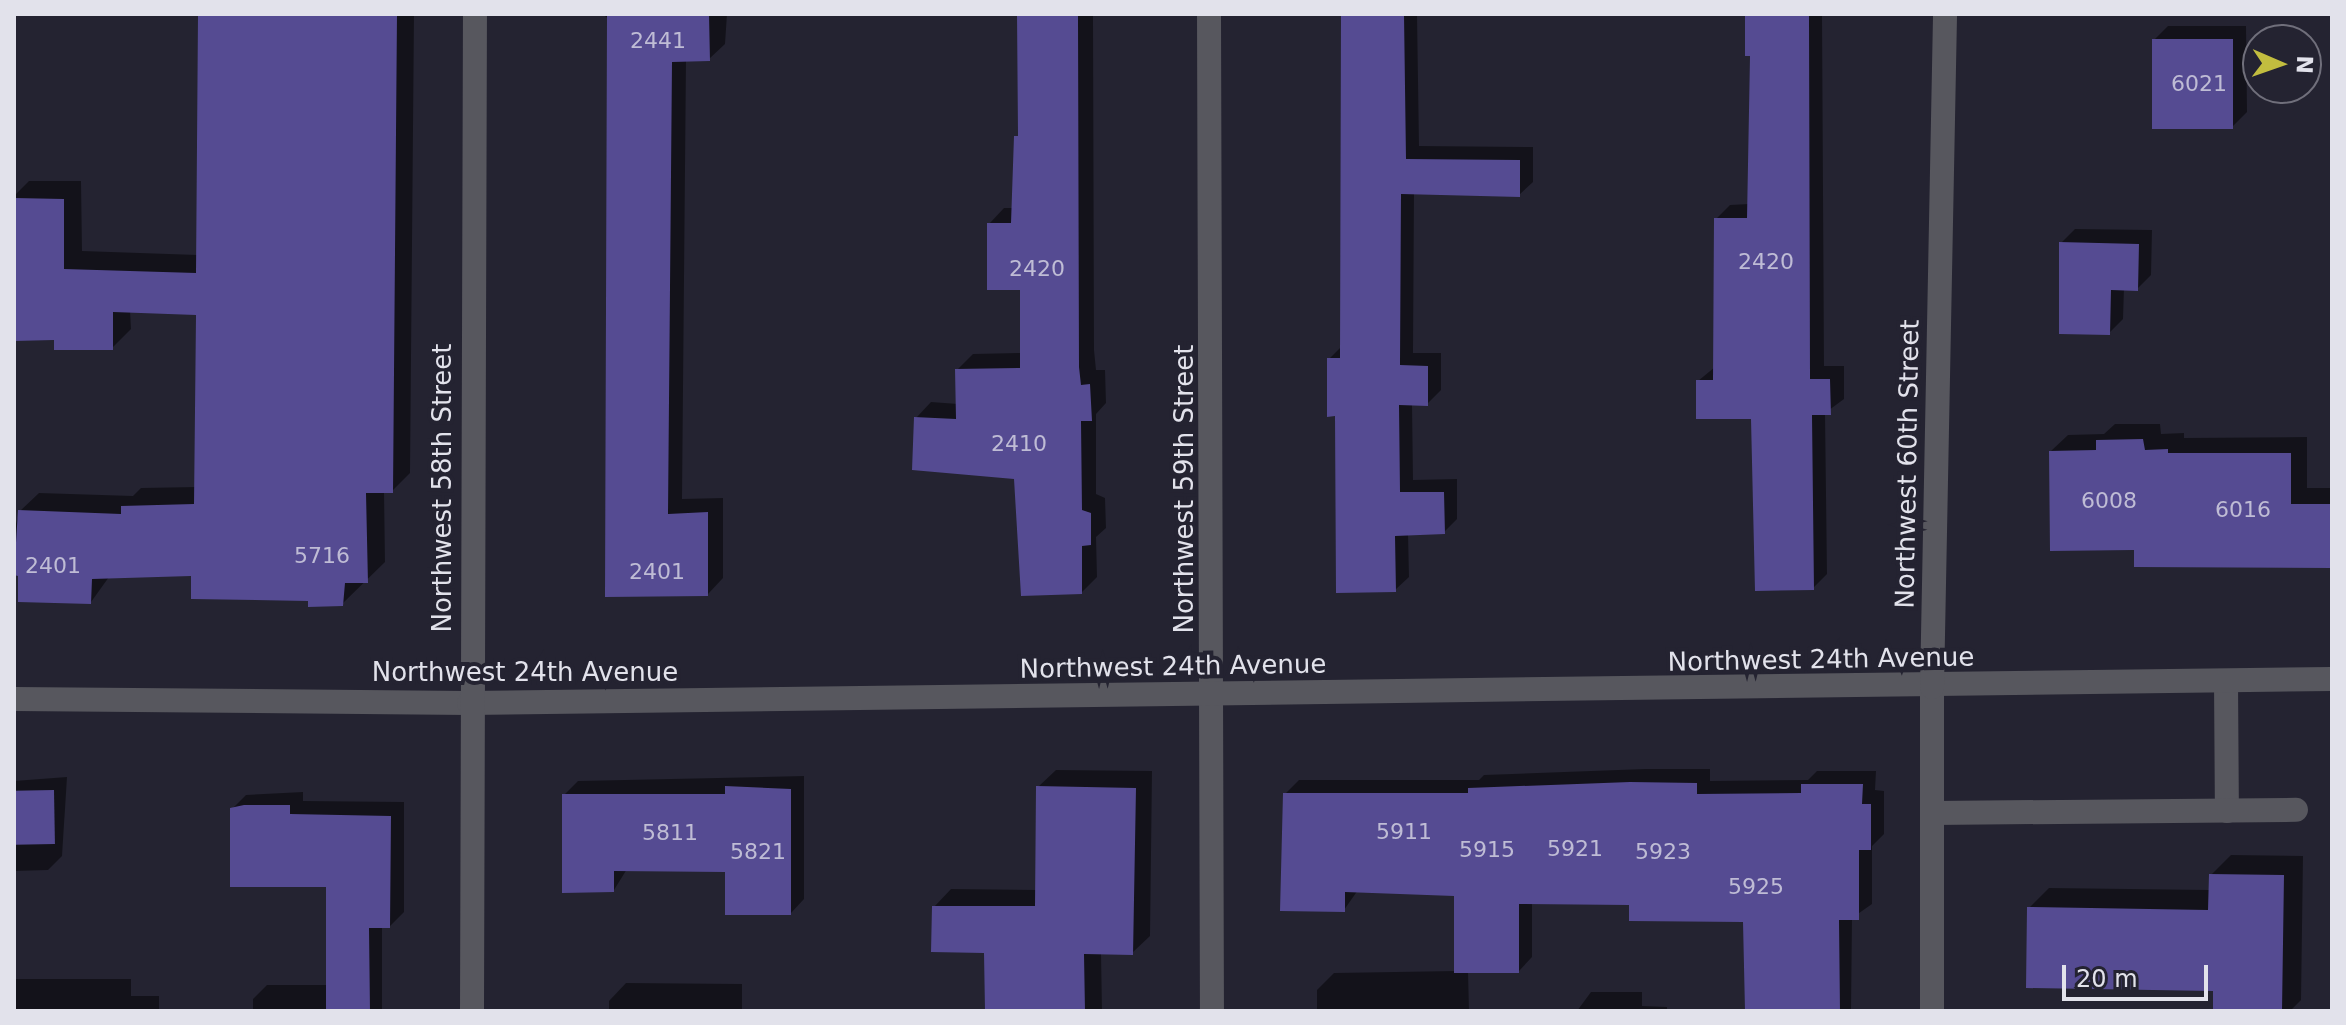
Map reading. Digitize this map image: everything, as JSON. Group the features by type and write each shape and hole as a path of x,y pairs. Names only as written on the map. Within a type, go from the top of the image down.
{"street":[{"name":"Northwest 58th Street","path":"472,1011 469,703 475,14"},
{"name":"Northwest 59th Street","path":"1209,14 1214,694 1212,1011"},
{"name":"Northwest 60th Street","path":"1932,1011 1932,687 1945,14"},
{"name":"Northwest 24th Avenue","path":"14,699 469,703 1932,687 2332,679"},
{"path":"2226,681 2227,811"},
{"path":"1933,813 2296,810"}],"building":[{"path":"198,14 397,14 393,493 366,493 368,583 345,583 343,606 308,607 308,601 191,599 191,576 92,579 91,604 18,602 18,576 14,575 18,510 121,514 121,506 194,504 196,315 113,312 113,350 54,350 54,340 14,341 14,198 64,199 64,269 196,273"},
{"path":"607,14 709,14 710,61 672,62 668,514 708,512 708,596 605,597"},
{"path":"1017,14 1078,14 1079,367 1081,385 1090,384 1092,421 1081,421 1082,510 1091,513 1091,545 1082,546 1082,594 1021,596 1014,479 912,470 914,417 956,419 955,369 1020,368 1020,290 987,290 987,223 1011,223 1014,136 1018,136"},
{"path":"1341,14 1404,14 1406,159 1520,160 1520,197 1401,194 1400,365 1428,366 1428,406 1399,405 1400,492 1444,492 1445,534 1395,536 1396,592 1336,593 1335,416 1327,417 1327,358 1340,358"},
{"path":"1745,14 1809,14 1810,379 1830,379 1831,415 1812,415 1814,590 1755,591 1751,419 1696,419 1696,380 1713,380 1714,218 1747,218 1750,56 1745,56"},
{"path":"2152,39 2233,39 2233,129 2152,129"},
{"path":"2059,242 2139,244 2138,291 2111,290 2110,335 2059,334"},
{"path":"2143,439 2145,450 2168,449 2168,453 2291,453 2291,504 2332,504 2332,568 2134,567 2134,550 2050,551 2049,451 2096,450 2096,440"},
{"path":"1630,782 1697,783 1697,794 1801,793 1801,784 1863,784 1862,804 1871,804 1871,850 1859,850 1859,920 1839,920 1840,1011 1745,1011 1743,922 1629,921 1629,905 1519,904 1519,973 1454,973 1454,896 1345,892 1345,912 1280,911 1283,793 1468,793 1468,788"},
{"path":"725,786 791,789 791,915 725,915 725,872 614,871 614,892 562,893 562,794 725,794"},
{"path":"1036,786 1136,788 1133,955 1084,954 1085,1011 985,1011 984,953 931,952 932,906 1035,906"},
{"path":"54,790 55,844 15,845 14,791"},
{"path":"290,805 290,814 391,816 390,928 369,928 370,1011 326,1011 326,887 230,887 230,808"},
{"path":"2209,874 2284,875 2282,1011 2213,1011 2213,991 2026,988 2027,907 2208,910"}]}
